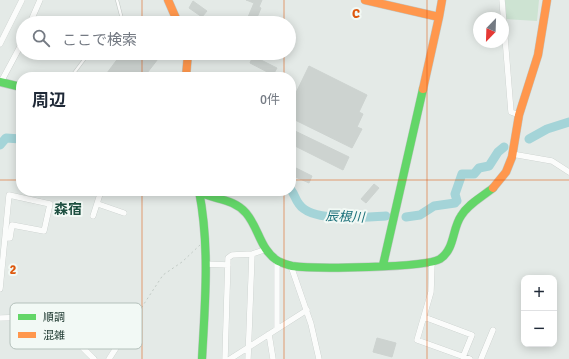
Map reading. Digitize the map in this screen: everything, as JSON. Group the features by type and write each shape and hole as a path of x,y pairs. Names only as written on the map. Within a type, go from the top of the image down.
{"street":[{"path":"0,44 22,0"},
{"path":"33,16 40,0"},
{"path":"168,0 175,16"},
{"path":"365,0 439,18"},
{"path":"383,265 442,0"},
{"path":"502,0 511,112 519,115"},
{"path":"215,196 238,206 247,215 264,250 277,260 291,266 383,265 432,263 439,261 447,253 461,215 503,178 512,154 519,115 537,61 547,0"},
{"path":"16,54 1,82 16,86"},
{"path":"186,72 187,60"},
{"path":"512,154 552,161 569,172"},
{"path":"0,289 9,195 50,204 44,231 12,225 10,238 5,238"},
{"path":"93,216 100,196"},
{"path":"199,196 203,208 205,241 202,359"},
{"path":"98,204 124,213"},
{"path":"225,359 228,258 232,254 252,254 264,250"},
{"path":"248,359 247,347 252,254"},
{"path":"277,260 277,329"},
{"path":"432,263 431,292 417,340 470,359"},
{"path":"205,264 228,265"},
{"path":"291,266 307,310 319,359"},
{"path":"230,359 307,310"},
{"path":"424,317 472,335 463,356"},
{"path":"0,318 10,318"},
{"path":"481,359 493,330"},
{"path":"269,334 273,359"},
{"path":"84,349 94,359"},
{"path":"109,359 115,349"}],"lane":[{"path":"116,0 121,16"},
{"path":"75,72 84,60"}],"path":[{"path":"142,308 164,275 182,262 205,241"}],"green space":[{"path":"505,0 539,0 537,21 509,19 509,12 506,12"}],"building":[{"path":"246,0 262,0 258,16 248,16 254,3"},
{"path":"193,1 207,11 203,16 201,16 189,8"},
{"path":"117,60 157,60 148,72 108,72"},
{"path":"251,60 261,60 277,68 275,72 267,72 250,63"},
{"path":"309,66 367,95 359,112 363,114 357,127 362,129 352,148 296,120 296,93"},
{"path":"296,131 349,157 343,170 296,146"},
{"path":"296,168 312,176 309,183 296,177"},
{"path":"374,184 379,188 366,203 361,199"},
{"path":"377,338 396,343 392,357 373,352"}],"waterway":[{"name":"辰根川","path":"529,139 547,129 569,122"},
{"name":"辰根川","path":"0,145 6,138 16,139"},
{"name":"辰根川","path":"457,201 455,194 462,174 474,174 479,168 489,166 498,152 504,147"},
{"name":"辰根川","path":"294,196 299,204 306,210 315,214 340,218 386,216"},
{"name":"辰根川","path":"406,217 420,215 434,206 455,203"}],"traffic: fast":[{"path":"0,82 16,86"},
{"path":"383,265 423,89"},
{"path":"210,196 235,204 241,208 254,225 267,251 278,261 285,264 304,267 393,266 430,262 440,259 448,250 458,221 464,212 471,204 493,188"},
{"path":"200,196 205,233 206,254 202,359"}],"traffic: slow":[{"path":"168,0 175,16"},
{"path":"365,0 439,17 442,0"},
{"path":"493,188 506,172 512,157 519,115 538,55 547,0"},
{"path":"423,89 439,17"},
{"path":"186,72 187,60"}],"district":[{"name":"森宿","path":"68,209"}]}
